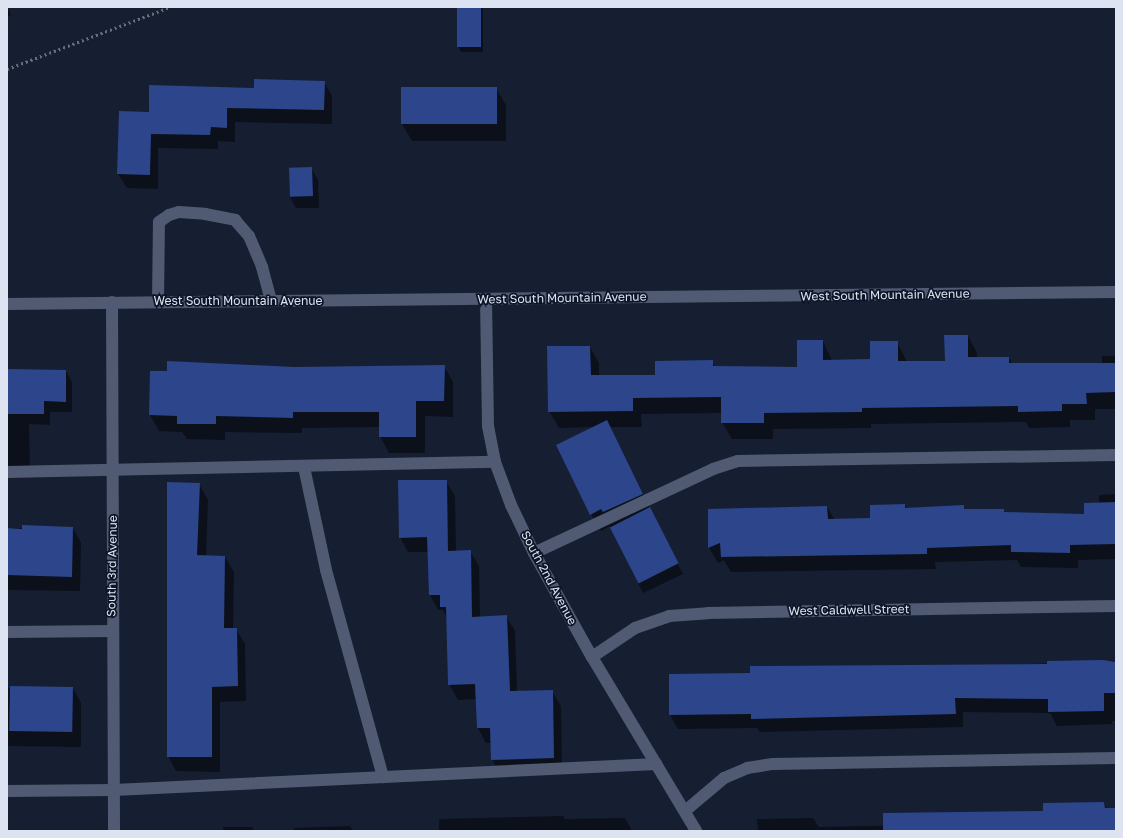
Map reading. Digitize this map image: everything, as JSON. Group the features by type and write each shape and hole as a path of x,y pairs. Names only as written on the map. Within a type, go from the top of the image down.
{"street":[{"path":"158,301 159,222 169,215 179,212 205,214 235,220 249,236 262,267 272,301"},
{"name":"West South Mountain Avenue","path":"7,304 158,301 1116,292"},
{"name":"South 2nd Avenue","path":"486,299 488,426 495,462 511,505 534,553 592,657 696,831"},
{"name":"South 3rd Avenue","path":"112,302 114,469 112,631 114,831"},
{"path":"534,553 713,469 738,461 1116,455"},
{"path":"7,472 495,462"},
{"path":"304,467 326,570 383,777"},
{"name":"West Caldwell Street","path":"592,657 635,628 669,616 715,613 1116,606"},
{"path":"7,632 112,631"},
{"path":"685,811 724,778 747,768 773,764 1116,758"},
{"path":"7,791 114,790 656,764"}],"path":[{"path":"7,69 170,7"}],"building":[{"path":"457,7 481,7 481,47 457,47"},
{"path":"254,79 325,81 324,110 227,108 227,128 211,127 210,135 151,134 150,175 117,174 119,111 149,112 149,85 254,88"},
{"path":"401,87 497,87 497,124 401,124"},
{"path":"312,167 313,196 290,197 289,168"},
{"path":"944,335 968,335 968,357 1009,357 1009,363 1116,363 1116,392 1086,393 1087,404 1062,404 1062,411 1018,412 1018,406 862,408 862,412 764,413 764,423 721,423 721,397 633,398 633,411 548,412 547,346 590,346 591,375 655,375 655,361 713,360 713,366 797,367 797,340 823,340 823,360 870,359 870,341 898,341 898,361 945,361"},
{"path":"167,361 294,367 445,365 444,401 416,401 416,437 379,437 379,412 293,412 293,418 216,416 216,424 177,424 177,416 149,415 150,371 167,371"},
{"path":"7,369 66,370 66,402 44,401 44,414 7,414"},
{"path":"607,420 643,494 603,512 601,509 590,515 556,445"},
{"path":"398,480 447,480 448,551 471,550 472,617 507,615 510,691 553,690 554,758 491,760 490,728 477,728 475,684 448,685 446,607 440,607 440,595 429,595 427,537 399,538"},
{"path":"167,482 200,483 197,555 225,556 224,628 237,628 238,686 212,687 212,757 167,757"},
{"path":"1116,502 1116,544 1070,545 1070,553 1011,552 1011,545 927,548 927,554 721,557 720,543 708,548 708,509 827,506 828,519 870,518 870,505 905,504 905,508 964,505 964,509 1004,509 1004,512 1084,514 1084,503"},
{"path":"650,507 679,563 639,584 610,527"},
{"path":"22,525 73,527 72,577 7,575 7,528 22,529"},
{"path":"1103,660 1116,662 1116,693 1104,693 1104,711 1048,712 1048,699 955,698 956,714 751,719 751,714 669,715 669,674 750,673 750,666 1047,664 1047,661"},
{"path":"10,686 73,687 72,732 9,731"},
{"path":"1104,802 1105,808 1116,808 1116,831 883,831 883,813 1043,811 1043,803"}]}
